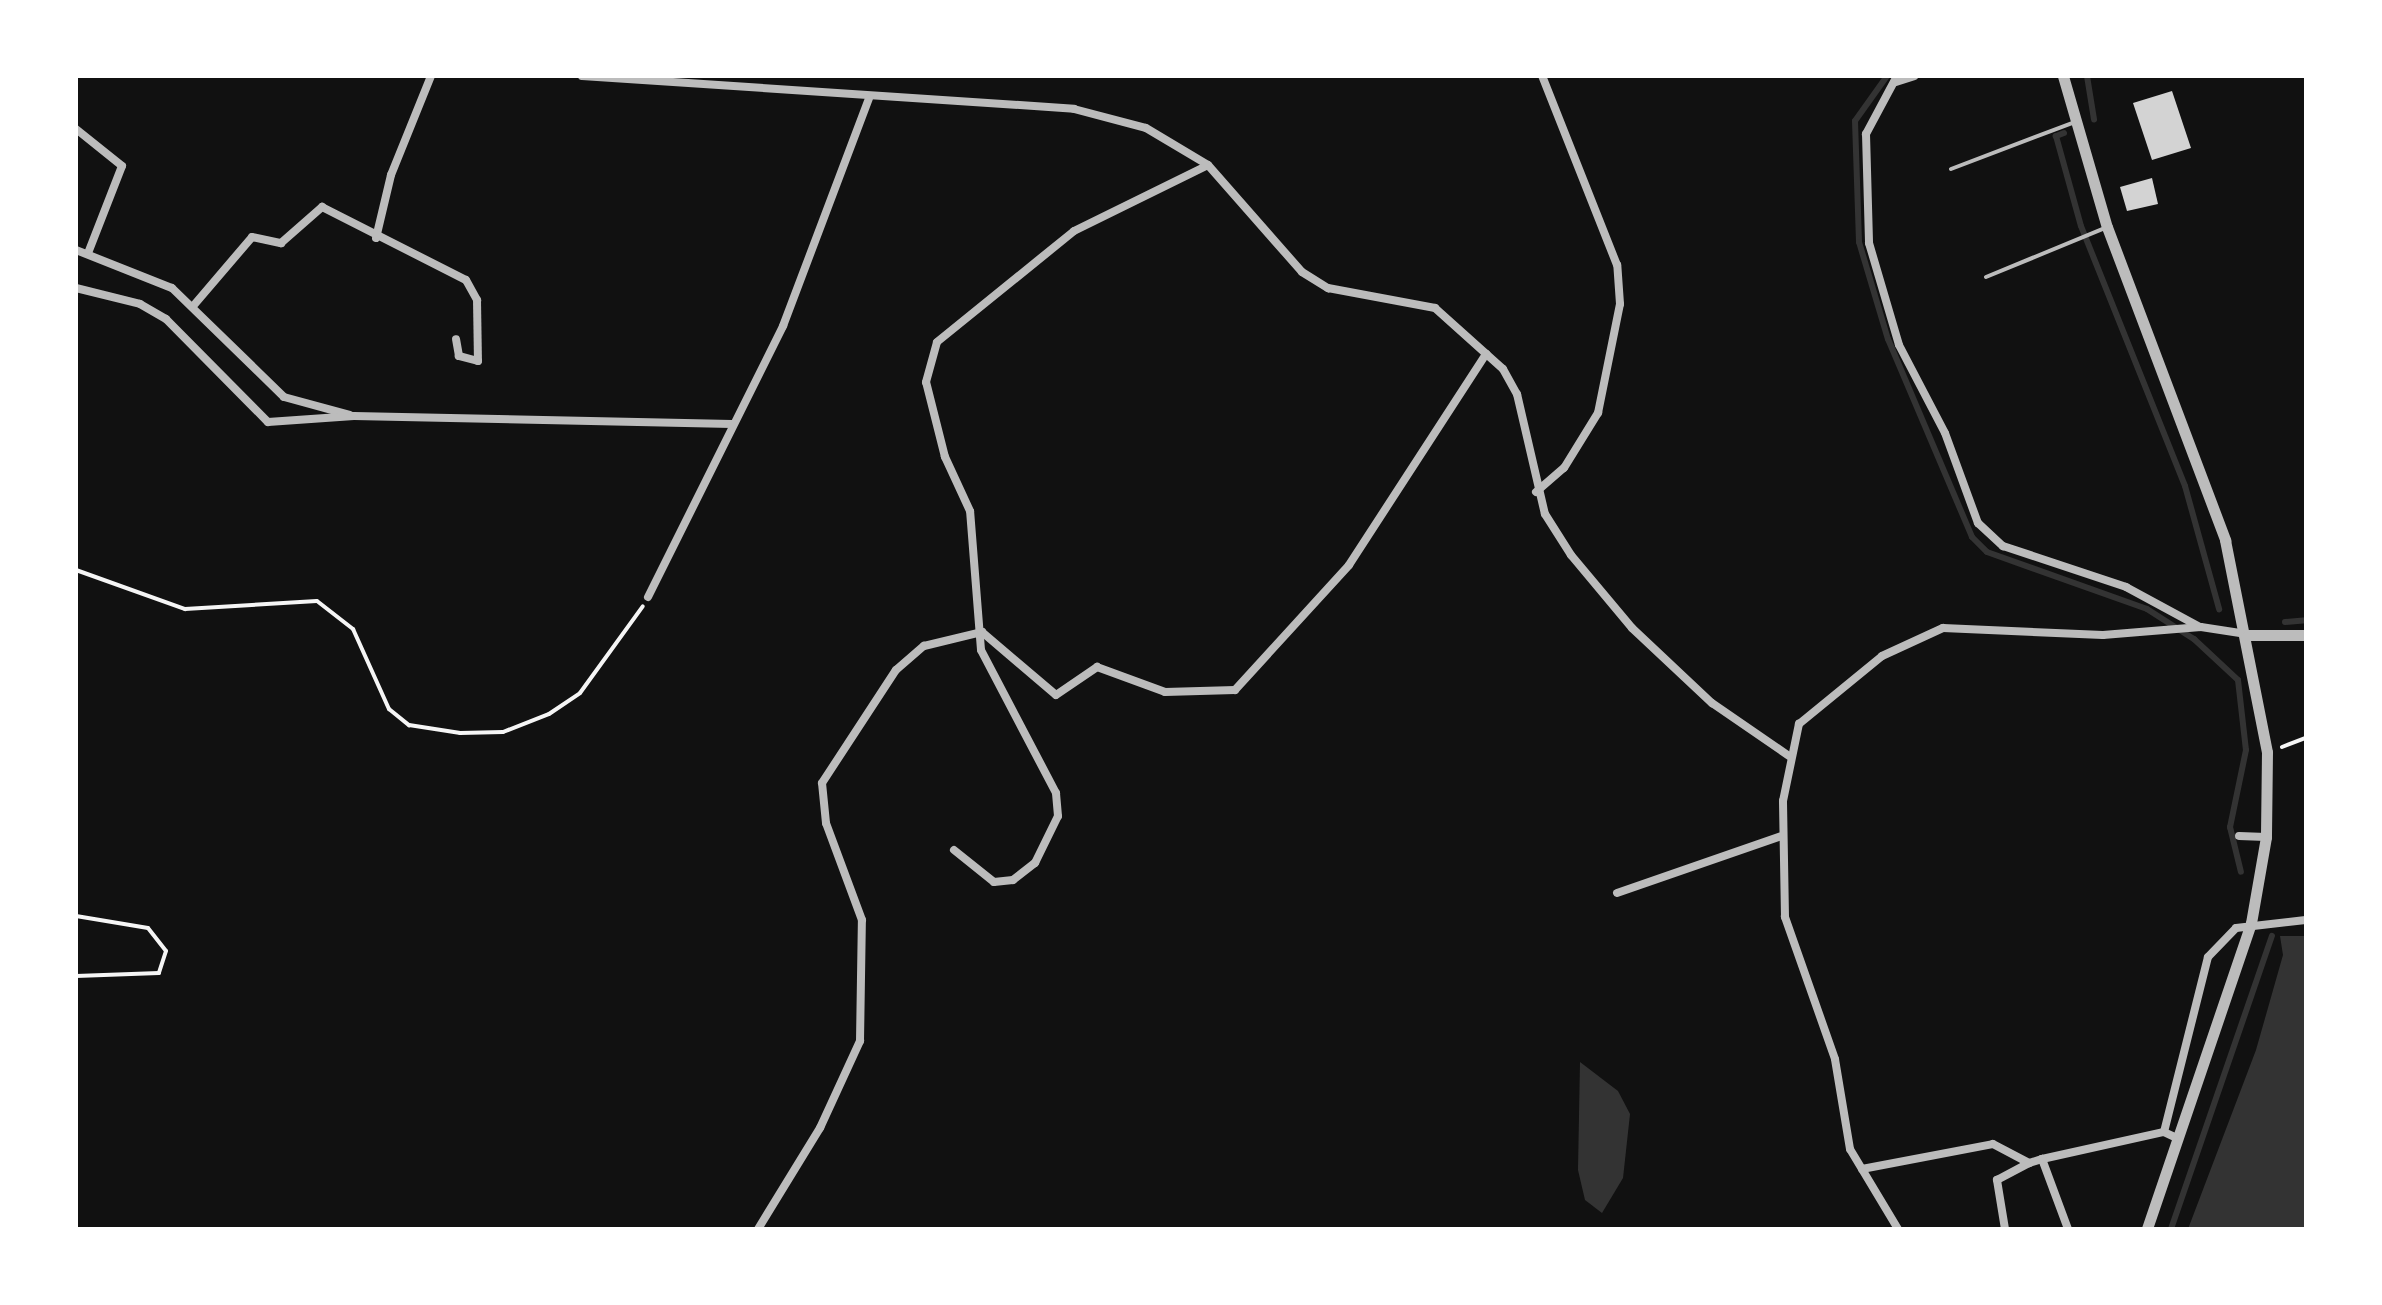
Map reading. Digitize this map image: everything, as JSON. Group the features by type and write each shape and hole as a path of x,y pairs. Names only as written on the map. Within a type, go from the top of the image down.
{"street":[{"path":"376,238 391,175 431,76"},
{"path":"582,76 1115,116 1208,165 1302,272 1328,288 1435,308 1486,354 1517,394 1536,492 1571,555 1632,628 1712,703 1789,756"},
{"path":"1536,492 1564,468 1598,413 1620,304 1617,265 1542,76"},
{"path":"1914,76 1896,79 1866,134 1869,243 1899,345 1945,433 1978,523 2003,546 2126,587 2201,627"},
{"path":"2063,76 2107,227 2197,451 2248,635 2267,752 2266,837 2251,923 2147,1229"},
{"path":"648,597 783,326 869,99"},
{"path":"76,129 122,166 88,253"},
{"path":"954,850 994,882 1013,880 1035,863 1058,816 1056,793 981,650 982,632 970,511 945,457 926,382 937,342 1074,231 1208,165"},
{"path":"194,305 252,237 281,243 322,207 376,238 423,255 473,288 478,361 459,356 456,339"},
{"path":"76,250 158,278 194,305 273,390 354,416"},
{"path":"76,288 140,304 166,319 268,422 354,416 732,424"},
{"path":"982,632 1056,695 1097,667 1165,692 1235,690 1349,565 1486,354"},
{"path":"1898,1229 1850,1149 1835,1059 1785,917 1782,836 1789,756 1799,724 1841,684 1922,632 1984,625 2103,635 2201,627 2248,635 2306,635"},
{"path":"758,1229 854,1056 865,1005 862,920 826,823 822,783 896,670 924,646 982,632"},
{"path":"1617,893 1782,836"},
{"path":"2239,836 2266,837"},
{"path":"2164,1132 2202,967 2223,938 2251,923 2306,920"},
{"path":"2005,1229 1997,1180 2029,1163 2164,1132 2179,1139"},
{"path":"1862,1169 1993,1144 2029,1163"},
{"path":"2042,1159 2068,1229"}],"lane":[{"path":"1951,169 2075,122"},
{"path":"1986,277 2107,227"}],"path":[{"path":"76,570 185,609 317,601 353,629 389,709 409,725 460,733 503,732 549,714 580,693 648,597"},
{"path":"2267,752 2306,738"},
{"path":"76,916 148,928 166,951 159,973 76,976"}],"shaded area":[{"path":"2280,936 2306,936 2306,1229 2188,1229 2256,1050 2283,955"},
{"path":"1580,1062 1618,1091 1630,1114 1623,1178 1602,1213 1585,1200 1578,1170"}],"building":[{"path":"2172,91 2191,148 2152,160 2133,103"},
{"path":"2152,178 2158,204 2127,211 2120,187"}],"waterway":[{"path":"1887,76 1855,121 1859,242 1888,339 1972,537 1987,552 2147,609 2194,639 2238,680 2246,750 2230,827 2241,872"},
{"path":"2087,76 2094,119"},
{"path":"2064,133 2056,136 2081,226 2185,486 2219,609"},
{"path":"2285,622 2306,620"},
{"path":"2171,1229 2272,936"}]}
